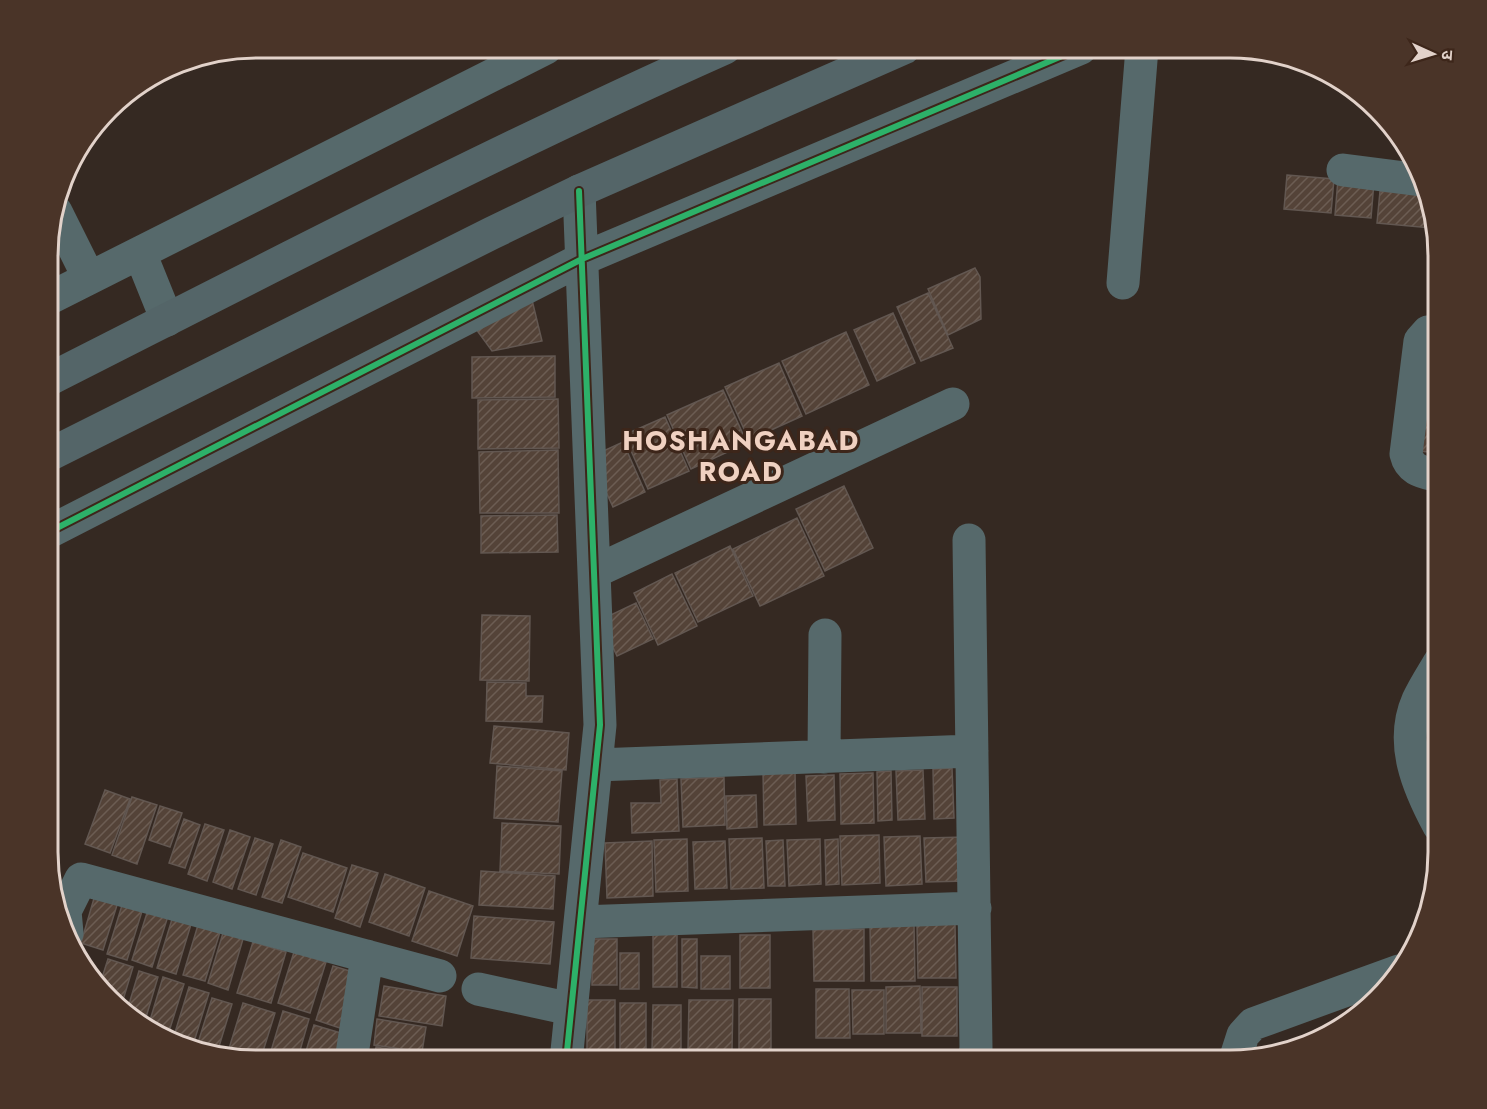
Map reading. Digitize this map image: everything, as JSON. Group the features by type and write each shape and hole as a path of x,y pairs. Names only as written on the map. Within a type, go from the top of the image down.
{"main road":[{"path":"58,375 504,150 702,58"},
{"path":"58,450 579,191 880,59"}],"street":[{"path":"58,294 522,58"},
{"path":"58,527 582,259 1055,59"},
{"path":"1123,283 1141,59"},
{"path":"1343,170 1412,179"},
{"path":"567,1050 600,724 579,191"},
{"path":"61,223 89,278"},
{"path":"140,253 166,320"},
{"path":"1428,332 1420,341 1406,454 1408,460 1418,471 1428,473"},
{"path":"594,572 953,404"},
{"path":"969,540 976,1050"},
{"path":"824,757 825,635"},
{"path":"1428,682 1418,700 1410,735 1412,762 1428,805"},
{"path":"596,765 972,752"},
{"path":"67,908 81,879 440,976"},
{"path":"580,922 975,908"},
{"path":"353,1050 367,956"},
{"path":"1238,1050 1243,1035 1253,1024 1385,976"},
{"path":"478,989 571,1009"}],"building":[{"path":"1287,175 1334,179 1331,213 1284,209"},
{"path":"1338,179 1374,182 1371,218 1335,215"},
{"path":"1380,191 1418,194 1426,228 1377,223"},
{"path":"975,268 980,277 981,319 948,335 928,289"},
{"path":"928,293 953,348 921,361 897,307"},
{"path":"532,300 542,341 492,351 476,329"},
{"path":"893,313 915,363 877,381 854,330"},
{"path":"846,332 869,385 806,414 782,361"},
{"path":"1427,344 1428,404 1423,404"},
{"path":"555,356 555,397 472,398 472,357"},
{"path":"779,363 802,416 749,440 725,387"},
{"path":"723,390 747,443 691,469 667,415"},
{"path":"558,399 559,448 478,449 478,400"},
{"path":"1423,412 1428,413 1428,452 1419,451"},
{"path":"665,417 689,471 648,489 624,435"},
{"path":"623,442 645,492 613,507 590,457"},
{"path":"558,450 559,513 480,513 479,452"},
{"path":"844,486 873,548 825,571 796,509"},
{"path":"557,515 558,552 481,553 481,516"},
{"path":"797,518 824,576 760,606 733,549"},
{"path":"730,546 753,596 698,622 675,573"},
{"path":"672,574 697,626 658,645 634,593"},
{"path":"636,603 653,639 617,656 600,620"},
{"path":"482,615 530,616 529,681 480,680"},
{"path":"487,682 526,683 526,696 543,696 542,722 486,721"},
{"path":"494,726 569,733 566,770 490,763"},
{"path":"497,766 562,771 558,822 494,818"},
{"path":"952,768 954,818 934,819 933,769"},
{"path":"923,770 925,819 898,820 896,771"},
{"path":"795,771 796,824 764,825 763,772"},
{"path":"891,771 892,820 878,821 877,772"},
{"path":"873,773 874,823 841,824 840,774"},
{"path":"834,775 835,820 808,821 806,776"},
{"path":"724,777 725,825 683,827 681,779"},
{"path":"677,779 679,831 632,833 631,803 661,803 660,780"},
{"path":"105,790 130,799 110,853 85,844"},
{"path":"756,795 757,827 727,829 726,796"},
{"path":"132,797 157,805 137,864 112,855"},
{"path":"160,806 182,813 170,847 149,840"},
{"path":"184,819 200,825 185,868 169,863"},
{"path":"502,823 561,826 559,874 500,871"},
{"path":"205,824 224,830 207,881 188,874"},
{"path":"230,830 250,837 232,889 213,882"},
{"path":"879,835 880,883 842,885 840,836"},
{"path":"920,836 922,884 886,886 884,837"},
{"path":"966,837 967,881 926,882 924,838"},
{"path":"255,838 273,844 256,895 238,889"},
{"path":"762,838 764,888 731,889 729,839"},
{"path":"687,839 688,891 656,892 654,840"},
{"path":"820,839 821,884 789,886 787,840"},
{"path":"838,839 839,884 826,885 825,840"},
{"path":"281,840 301,847 282,903 262,897"},
{"path":"783,840 785,886 768,886 766,841"},
{"path":"652,841 653,896 607,898 605,843"},
{"path":"725,841 727,888 695,889 693,842"},
{"path":"303,853 347,868 333,912 288,897"},
{"path":"352,865 378,873 360,927 335,918"},
{"path":"481,871 555,876 553,909 479,905"},
{"path":"385,874 425,888 409,936 369,922"},
{"path":"429,891 473,906 457,956 412,941"},
{"path":"95,895 118,902 103,950 81,943"},
{"path":"123,902 143,908 127,960 107,954"},
{"path":"148,910 168,916 152,967 132,960"},
{"path":"173,916 192,921 176,974 157,968"},
{"path":"474,916 554,922 550,964 471,958"},
{"path":"955,924 956,978 918,978 917,925"},
{"path":"198,925 220,932 205,981 183,975"},
{"path":"914,925 915,981 871,981 870,926"},
{"path":"864,929 864,981 814,981 813,930"},
{"path":"223,933 243,939 228,990 208,983"},
{"path":"653,934 677,934 677,987 653,987"},
{"path":"740,935 770,935 770,988 740,988"},
{"path":"592,939 617,939 617,985 592,985"},
{"path":"682,939 697,939 697,988 682,987"},
{"path":"253,942 286,952 271,1003 237,993"},
{"path":"294,952 326,962 310,1013 278,1003"},
{"path":"620,953 639,953 639,989 620,989"},
{"path":"701,956 730,956 730,989 701,989"},
{"path":"108,959 133,967 124,998 102,977"},
{"path":"333,966 363,975 346,1030 316,1020"},
{"path":"139,971 158,977 146,1017 129,1004"},
{"path":"163,977 184,984 169,1030 150,1019"},
{"path":"384,986 446,996 442,1026 379,1016"},
{"path":"920,986 921,1033 886,1033 886,987"},
{"path":"189,987 209,993 194,1040 175,1032"},
{"path":"922,987 957,987 957,1036 922,1036"},
{"path":"816,989 849,989 850,1038 816,1038"},
{"path":"852,990 884,990 884,1034 853,1034"},
{"path":"212,998 232,1004 219,1047 198,1042"},
{"path":"739,999 771,999 771,1050 739,1050"},
{"path":"587,1000 615,1000 615,1050 587,1050"},
{"path":"689,1000 733,1000 732,1050 688,1050"},
{"path":"243,1003 275,1013 263,1050 229,1048"},
{"path":"620,1003 646,1003 646,1050 620,1050"},
{"path":"653,1005 681,1005 681,1050 652,1050"},
{"path":"283,1011 309,1019 300,1050 271,1050"},
{"path":"377,1019 426,1027 422,1050 374,1045"},
{"path":"314,1025 351,1036 347,1050 306,1050"},
{"path":"376,1047 393,1050 376,1050"}],"cycle path":[{"path":"58,527 582,259 1055,59"},
{"path":"567,1050 600,725 579,191"}],"district":[{"name":"HOSHANGABAD ROAD","path":"741,456"}]}
